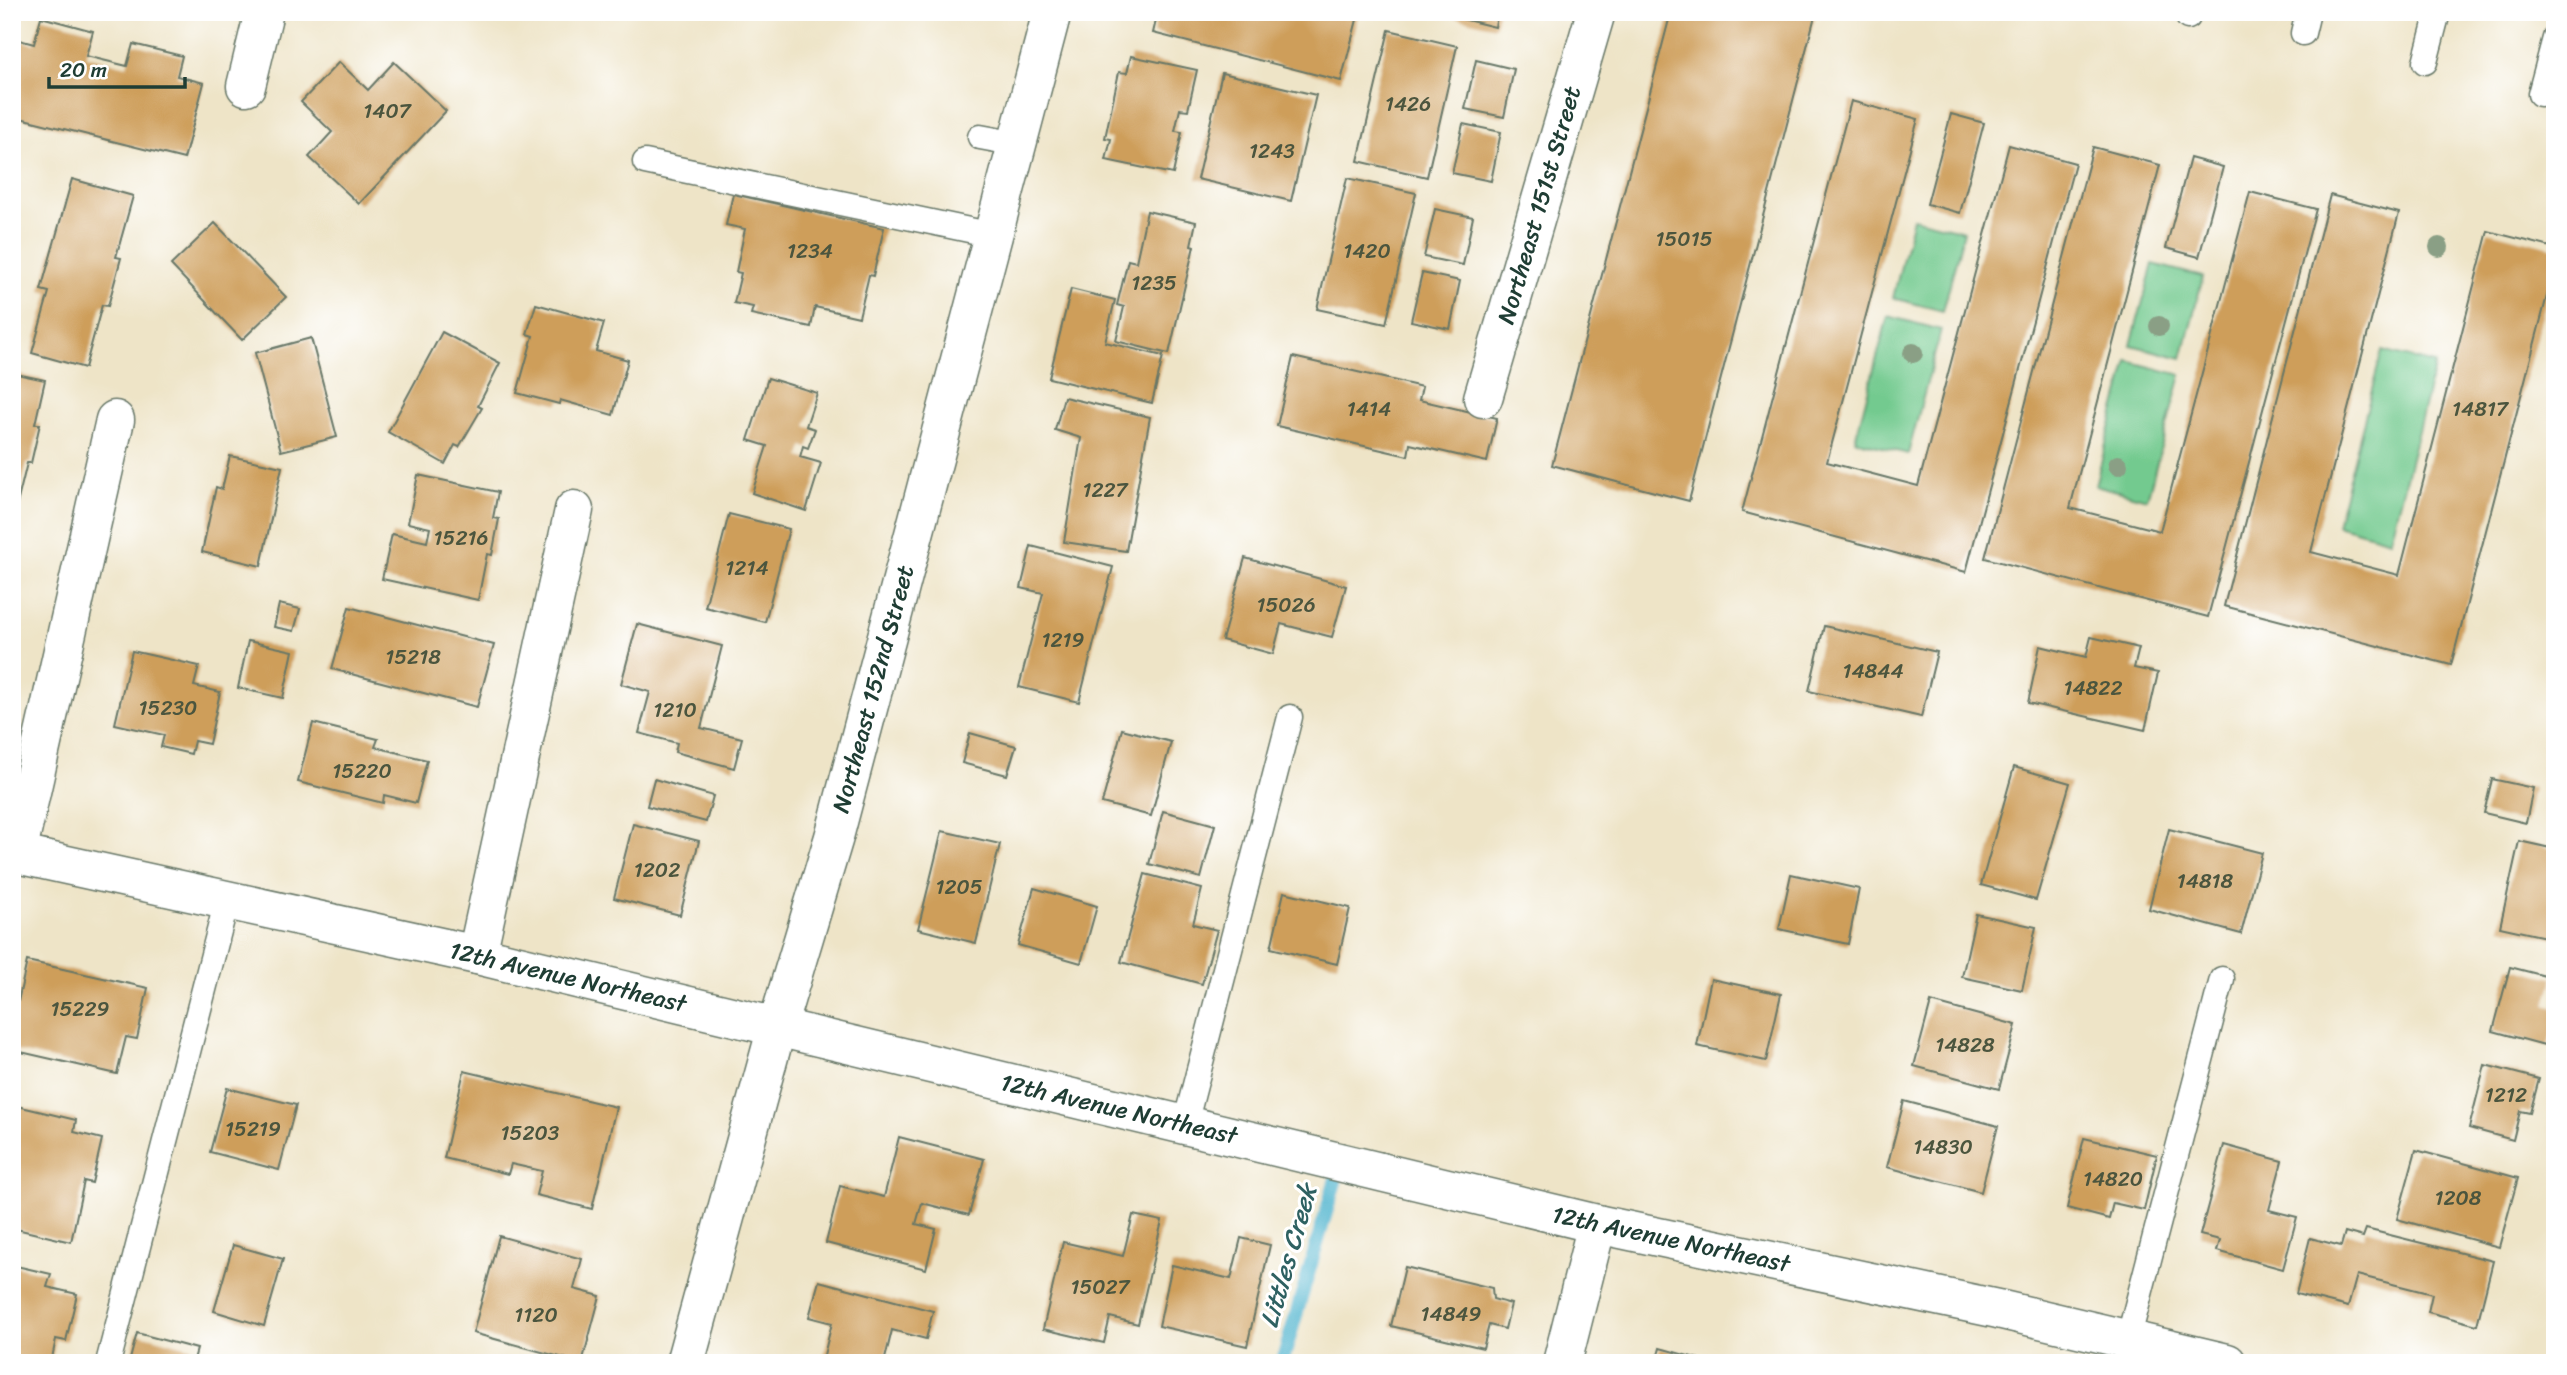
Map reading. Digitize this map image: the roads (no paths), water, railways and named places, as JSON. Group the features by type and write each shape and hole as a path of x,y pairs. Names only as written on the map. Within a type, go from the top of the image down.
{"street":[{"path":"246,86 264,12"},
{"name":"Northeast 152nd Street","path":"684,1363 777,1027 834,837 1052,12"},
{"name":"Northeast 151st Street","path":"1483,398 1596,12"},
{"path":"14,854 115,420"},
{"path":"477,955 574,510"},
{"name":"12th Avenue Northeast","path":"14,854 477,955 1597,1224 1998,1309 2227,1363"},
{"path":"1562,1363 1597,1224"}],"lane":[{"path":"2426,62 2438,12"},
{"path":"2540,94 2555,38"},
{"path":"981,137 1018,144"},
{"path":"645,162 993,235"},
{"path":"1185,1124 1290,717"},
{"path":"108,1363 227,901"},
{"path":"2128,1340 2222,979"}],"waterway":[{"name":"Littles Creek","path":"1282,1363 1340,1165"}]}
